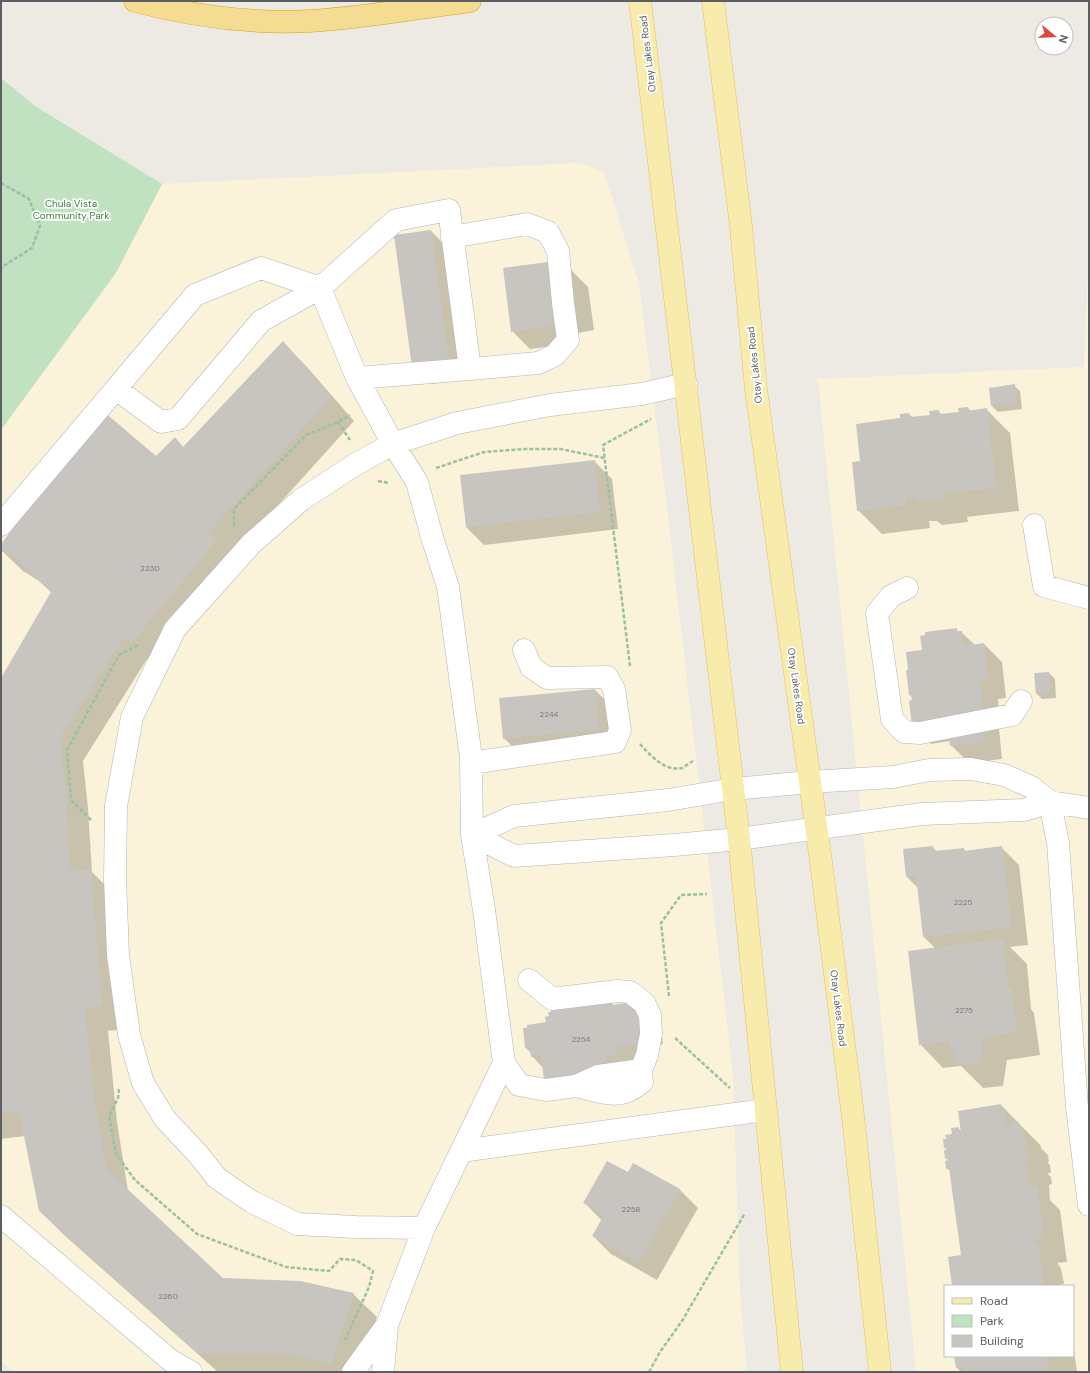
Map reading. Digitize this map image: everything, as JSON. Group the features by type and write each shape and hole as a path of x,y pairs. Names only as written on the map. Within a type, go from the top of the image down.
{"highway":[{"path":"136,1 194,14 233,19 277,22 348,18 470,1"}],"main road":[{"name":"Otay Lakes Road","path":"640,1 739,839 792,1372"},
{"name":"Otay Lakes Road","path":"713,1 741,226 756,389 810,782 852,1108 880,1372"}],"lane":[{"path":"116,389 161,422 178,419 260,322 320,288 396,220 449,210 470,369"},
{"path":"357,378 538,363 555,355 568,340 558,251 548,232 527,224 452,237"},
{"path":"1,525 194,295 261,268 320,288 357,378 393,444 417,482 448,587 471,763 472,835 484,910 504,1063 519,1085 546,1090 576,1086 618,1095 633,1090 642,1082 641,1070 647,1055 651,1034 650,1015 644,1003 630,992 617,991 552,999 529,980"},
{"path":"424,1228 297,1224 252,1202 217,1178 197,1153 165,1119 143,1084 129,1035 124,999 118,955 115,879 116,806 132,717 175,629 251,544 301,500 356,464 393,444 465,422 550,405 642,394 686,384"},
{"path":"1034,525 1044,586 1089,598"},
{"path":"907,588 891,596 877,613 892,719 904,732 920,733 1012,715 1021,701"},
{"path":"471,763 615,742 620,730 614,688 607,677 547,678 530,667 524,650"},
{"path":"472,835 514,816 668,800 733,789 810,782 893,777 929,770 971,769 1004,775 1031,787 1050,802 1058,843 1083,1107 1089,1204"},
{"path":"472,835 514,856 739,839 922,814 1024,810 1050,802 1089,808"},
{"path":"353,1372 387,1325 424,1228 504,1063"},
{"path":"461,1152 765,1110"},
{"path":"1,1216 170,1360 191,1372"},
{"path":"383,1372 387,1325"}],"path":[{"path":"1,183 29,199 40,226 32,248 1,269"},
{"path":"234,528 234,509 306,435 338,422 353,412"},
{"path":"630,667 603,444 651,419"},
{"path":"338,422 354,446"},
{"path":"432,470 484,452 524,449 561,449 604,458"},
{"path":"374,480 390,483"},
{"path":"92,827 91,819 71,800 67,750 120,655 139,644 144,638"},
{"path":"640,744 652,757 671,768 682,768 693,762"},
{"path":"670,999 661,923 681,895 707,894"},
{"path":"674,1037 730,1088"},
{"path":"119,1086 118,1098 108,1116 116,1154 135,1180 197,1234 286,1267 329,1271 340,1259 356,1260 373,1271 369,1287 344,1342"},
{"path":"649,1372 660,1352 682,1321 745,1213"}],"shaded area":[{"path":"580,163 604,172 639,284 666,500 733,1075 740,1295 747,1372 16,1372 1,1362 1,430 113,278 162,184"},
{"path":"1089,242 1089,1372 916,1372 818,379 1084,367"}],"green space":[{"name":"Chula Vista Community Park","path":"1,78 35,106 162,184 117,271 1,430"}],"building":[{"path":"431,230 449,362 412,367 394,235"},
{"path":"548,262 570,268 577,312 555,316 557,325 511,332 503,268"},
{"path":"283,341 331,397 209,532 217,539 131,644 124,637 60,737 65,784 70,869 91,870 102,1006 85,1008 94,1097 106,1169 223,1278 300,1281 354,1293 331,1364 286,1353 198,1353 39,1211 19,1111 1,1113 1,678 51,592 14,557 1,550 1,544 103,411 156,456 175,437 183,447"},
{"path":"1015,384 1017,403 991,406 989,388"},
{"path":"968,407 968,411 987,408 996,488 944,493 945,499 917,502 917,497 906,498 907,505 857,511 852,462 860,461 856,424 900,418 900,414 909,413 910,417 930,415 929,411 939,410 939,414 959,412 958,408"},
{"path":"595,460 600,512 466,527 460,475"},
{"path":"957,628 957,631 962,631 963,646 984,643 988,680 980,681 983,711 981,711 985,742 950,746 946,715 937,716 937,723 912,726 909,701 912,700 911,695 909,695 906,670 908,670 906,652 922,650 920,636 925,635 925,632"},
{"path":"1049,672 1051,692 1036,694 1034,673"},
{"path":"595,689 599,729 503,739 499,698"},
{"path":"933,846 934,851 964,848 964,851 1002,846 1011,927 923,937 916,876 906,877 903,849"},
{"path":"1003,939 1008,989 1011,988 1017,1032 984,1037 979,1063 959,1065 948,1041 919,1045 908,951"},
{"path":"612,1002 612,1005 626,1003 634,1008 634,1011 637,1011 638,1017 644,1016 645,1026 639,1027 639,1044 616,1047 617,1055 605,1056 607,1072 544,1080 541,1055 531,1057 530,1048 525,1048 523,1028 527,1028 527,1025 546,1022 545,1017 549,1016 548,1012 551,1012 551,1008"},
{"path":"1001,1104 1002,1111 1006,1111 1008,1125 1004,1125 1005,1128 1010,1127 1009,1123 1018,1121 1022,1131 1025,1130 1026,1139 1023,1139 1023,1141 1027,1141 1028,1149 1024,1150 1024,1152 1028,1152 1029,1161 1026,1162 1029,1187 1037,1185 1044,1239 1034,1239 1035,1244 1038,1243 1041,1261 1037,1261 1038,1267 1041,1266 1044,1284 952,1285 948,1257 961,1255 949,1168 946,1169 945,1161 948,1160 948,1158 945,1159 944,1150 947,1150 947,1147 944,1148 943,1139 946,1139 945,1135 952,1134 951,1128 959,1127 959,1133 961,1133 958,1111"},
{"path":"607,1161 628,1172 633,1163 680,1189 639,1263 592,1236 604,1215 583,1203"},
{"path":"954,1357 1047,1357 1049,1372 963,1372 963,1367 956,1368"}]}
